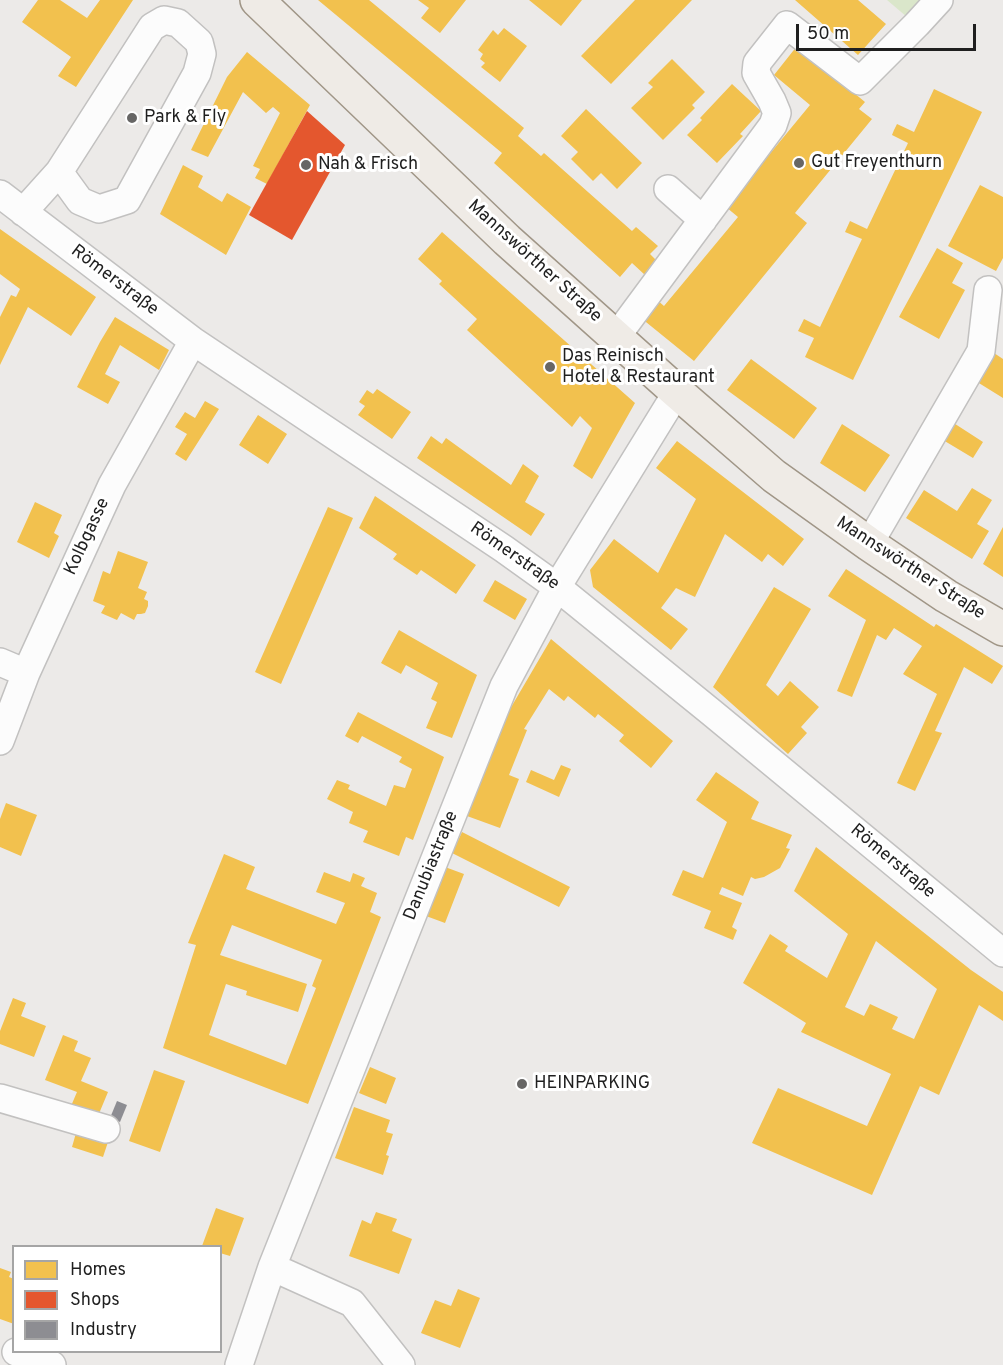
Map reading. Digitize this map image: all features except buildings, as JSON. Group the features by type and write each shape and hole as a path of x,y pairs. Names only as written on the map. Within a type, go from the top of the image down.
{"main road":[{"name":"Mannswörther Straße","path":"257,0 507,240 615,338 774,476 946,596 1003,629"}],"street":[{"path":"615,338 773,124 777,113 756,72 757,63 787,25 860,81 939,0"},
{"path":"23,212 59,172 152,27 164,20 178,23 199,42 202,54 197,72 128,200 99,209 89,205 80,201 59,172"},
{"path":"668,189 703,220"},
{"name":"Römerstraße","path":"0,194 193,342 495,543 557,587 1003,953"},
{"path":"869,544 981,351 988,290"},
{"name":"Kolbgasse","path":"0,741 26,673 112,485 193,342"},
{"name":"Danubiastraße","path":"239,1365 272,1267 504,686 557,587 677,392"},
{"path":"0,663 26,673"},
{"path":"0,1098 105,1129"},
{"path":"272,1267 352,1302 401,1365"},
{"path":"20,1353 52,1365"}],"green space":[{"path":"887,0 924,0 907,17"}],"place":[{"name":"Park & Fly","path":"132,118"},
{"name":"Gut Freyenthurn","path":"799,163"},
{"name":"Nah & Frisch","path":"306,165"},
{"name":"Das Reinisch Hotel & Restaurant","path":"550,367"},
{"name":"HEINPARKING","path":"522,1084"}]}
